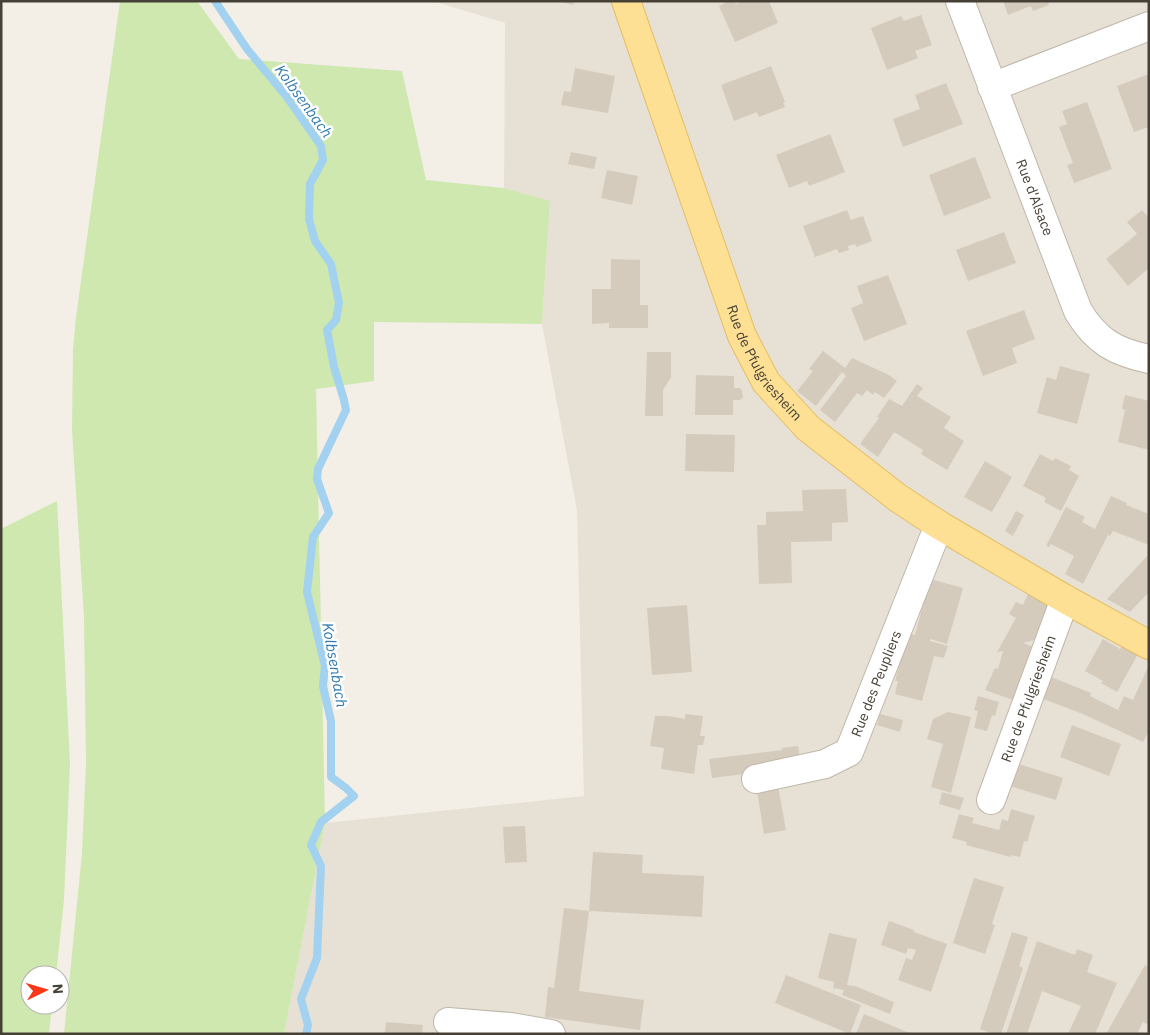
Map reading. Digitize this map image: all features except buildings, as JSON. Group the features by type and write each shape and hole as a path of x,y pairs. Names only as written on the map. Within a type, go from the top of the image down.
{"main road":[{"name":"Rue de Pfulgriesheim","path":"626,1 742,336 766,382 808,428 898,498 939,525 1065,599 1149,645"}],"street":[{"name":"Rue d'Alsace","path":"960,1 1078,311 1098,338 1112,347 1149,359"},
{"path":"992,87 1149,26"},
{"name":"Rue des Peupliers","path":"756,779 824,764 849,752 939,525"},
{"name":"Rue de Pfulgriesheim","path":"992,800 1065,599"},
{"path":"448,1022 511,1027 552,1034"}],"shaded area":[{"path":"433,1 1149,1 1149,1034 284,1034 325,823 584,796 577,510 542,324 550,202 504,188 505,23"}],"green space":[{"path":"120,1 197,1 239,59 402,71 426,180 504,188 550,201 542,324 374,322 374,381 316,389 325,823 284,1034 64,1034 66,1015 70,1015 70,974 82,853 86,763 84,617 72,430 73,350"},
{"path":"57,501 70,764 64,900 57,965 20,965 20,1015 51,1015 49,1034 1,1034 1,529"}],"waterway":[{"name":"Kolbsenbach","path":"215,1 247,49 287,97 321,146 323,160 310,184 309,219 315,241 331,264 339,303 336,320 327,330 334,367 346,410 318,469 317,479 329,513 313,537 307,592 325,666 323,686 331,721 331,777 354,796 321,822 311,845 321,866 317,958 301,999 308,1025 306,1034"}]}
